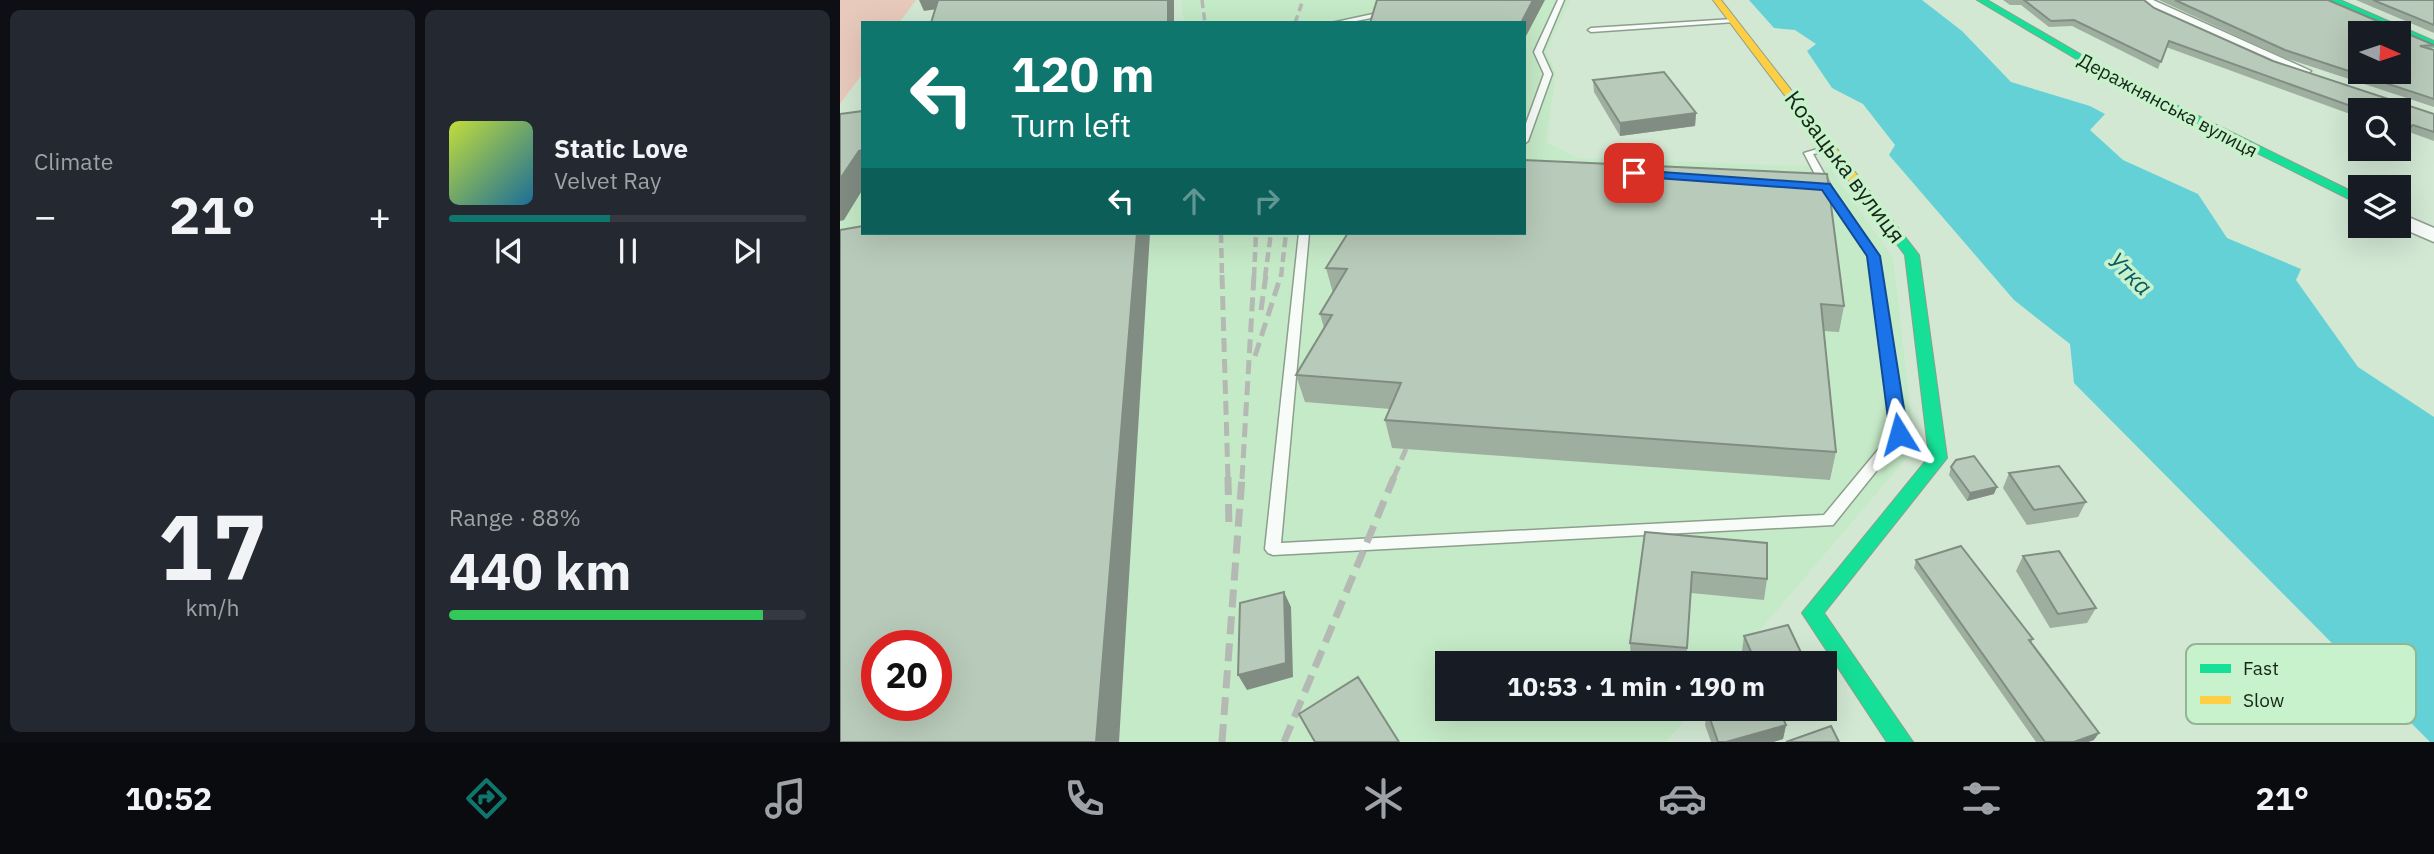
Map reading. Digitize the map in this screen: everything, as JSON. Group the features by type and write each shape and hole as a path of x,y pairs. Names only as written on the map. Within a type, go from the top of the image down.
{"street":[{"name":"Козацька вулиця","path":"1717,0 1912,255 1938,458 1812,613 1901,742"},
{"name":"Деражнянська вулиця","path":"1981,0 2047,42 2258,152 2348,195"},
{"path":"2144,0 2158,9 2276,62 2315,75"},
{"path":"2333,0 2434,44"},
{"path":"2411,225 2434,236"}],"lane":[{"path":"1345,21 1389,13 1396,0"},
{"path":"1526,135 1548,74 1538,52 1561,0"},
{"path":"1591,30 1733,21"},
{"path":"1304,235 1273,549 1828,521 1899,434 1874,256 1819,186 1808,153 1831,148"}],"shaded area":[{"path":"840,0 916,0 900,21 861,21 861,76 840,104"},
{"path":"1181,0 1570,0 1546,52 1556,72 1546,142 1578,158 1829,167 1893,258 1915,448 1742,651 1435,651 1435,721 1684,721 1666,742 840,742 840,181 861,177 861,235 1526,235 1526,21 1184,21"}],"water":[{"name":"Утка","path":"1749,0 1922,0 1962,31 2011,82 2090,106 2105,114 2090,130 2123,160 2198,194 2227,238 2301,269 2296,280 2358,367 2434,417 2434,742 2430,742 2412,724 2416,724 2416,644 2333,644 2074,383 2070,344 2014,300 1889,155 1895,145 1863,104 1832,88 1807,51 1816,44 1795,30 1774,28"}],"building":[{"path":"938,0 1168,0 1168,21 932,21"},
{"path":"1377,0 1533,0 1522,21 1371,21"},
{"path":"2024,0 2144,0 2154,8 2273,61 2385,98 2348,98 2348,105 2169,41 2161,62 2074,20 2051,21"},
{"path":"2175,0 2328,0 2377,21 2348,21 2348,71 2285,50"},
{"path":"2373,0 2434,0 2434,25"},
{"path":"2412,36 2434,45 2420,46 2434,50 2434,99 2388,84 2412,84"},
{"path":"1664,72 1696,113 1620,123 1593,80"},
{"path":"2411,106 2434,114 2434,132 2411,126"},
{"path":"861,111 861,150 840,179 840,114"},
{"path":"1526,160 1827,174 1844,306 1821,304 1836,452 1385,420 1401,383 1296,375 1332,315 1320,314 1347,269 1326,268 1347,235 1526,235"},
{"path":"861,226 861,235 1137,235 1096,742 840,742 840,230"},
{"path":"1974,456 1997,487 1970,493 1951,467 1956,460"},
{"path":"2059,466 2086,502 2034,510 2009,473"},
{"path":"1645,532 1767,543 1767,579 1692,572 1687,648 1630,643"},
{"path":"1961,546 2033,639 2029,640 2099,733 2074,742 2045,742 1916,560"},
{"path":"2059,551 2096,608 2058,614 2023,556"},
{"path":"1284,592 1286,663 1238,675 1240,603"},
{"path":"1788,625 1800,651 1751,651 1744,636"},
{"path":"1358,677 1399,742 1315,742 1299,714"},
{"path":"1711,721 1784,721 1786,725 1726,742 1718,742"},
{"path":"1831,726 1839,742 1786,742"}],"railway":[{"path":"1202,0 1205,21"},
{"path":"1296,21 1303,0"},
{"path":"1221,235 1222,277"},
{"path":"1254,277 1256,235"},
{"path":"1265,277 1271,235"},
{"path":"1281,277 1286,235"},
{"path":"1222,275 1228,479"},
{"path":"1242,479 1254,275"},
{"path":"1261,310 1266,275"},
{"path":"1255,356 1281,275"},
{"path":"1393,479 1406,449"},
{"path":"1228,477 1229,530"},
{"path":"1222,742 1242,477"},
{"path":"1284,742 1394,477"}],"traffic: fast":[{"path":"1981,0 2120,81 2348,195"},
{"path":"2333,0 2434,44"},
{"path":"1854,179 1912,255 1938,458 1812,613 1901,742"}],"traffic: slow":[{"path":"1717,0 1854,179"}],"route":[{"path":"1634,173 1826,186 1874,256 1899,434"}]}
